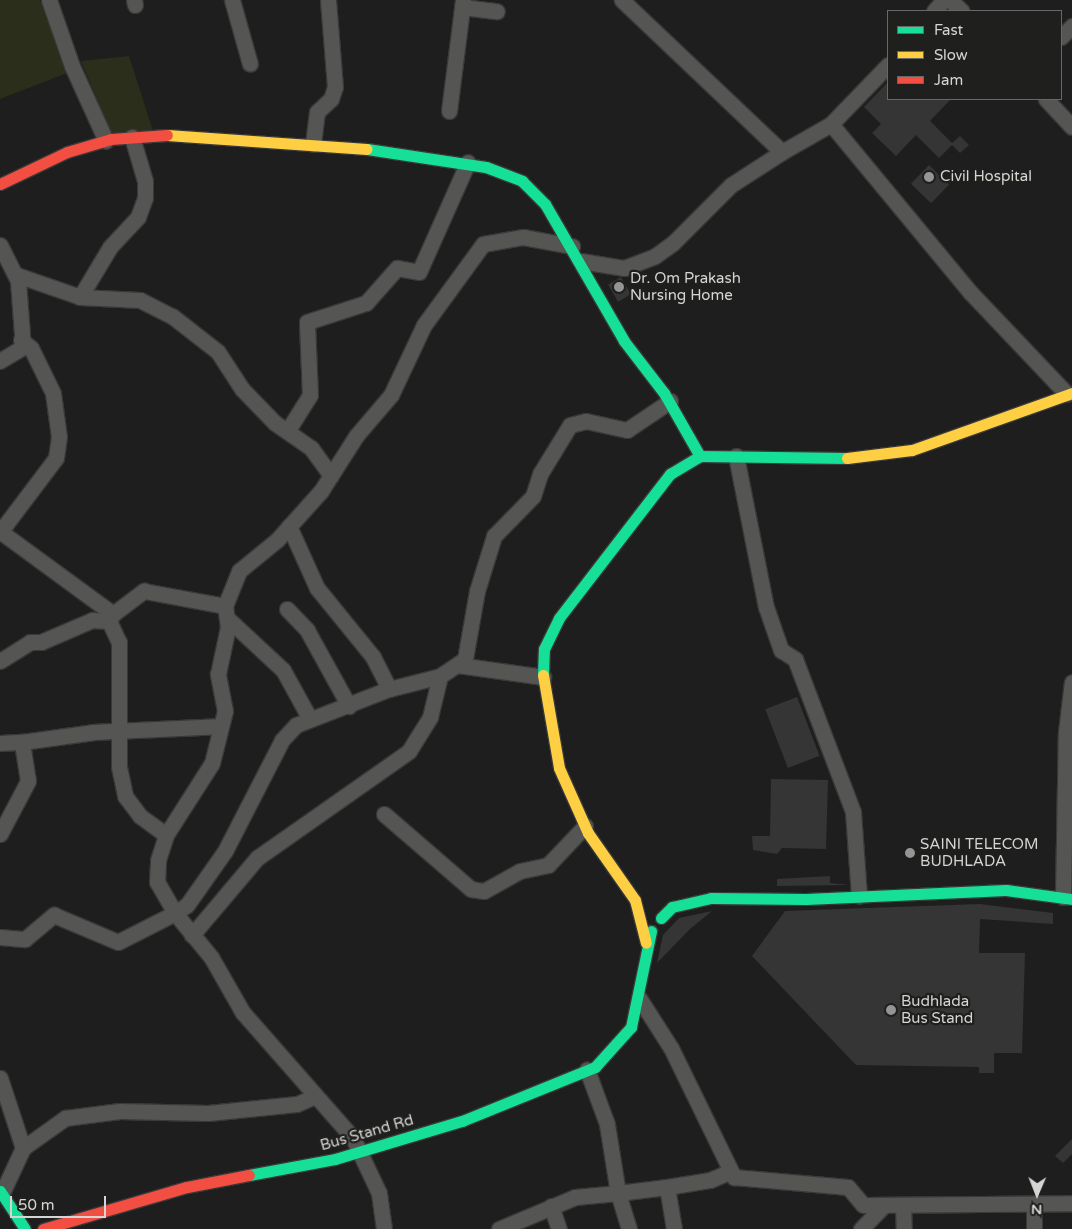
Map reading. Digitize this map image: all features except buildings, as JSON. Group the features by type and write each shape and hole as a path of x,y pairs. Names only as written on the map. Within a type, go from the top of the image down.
{"street":[{"path":"49,0 72,66 106,141"},
{"path":"232,0 250,64"},
{"path":"313,144 317,112 331,99 334,87 328,0"},
{"path":"622,0 782,152"},
{"path":"935,10 944,0"},
{"path":"950,0 961,10"},
{"path":"449,111 463,3 497,11"},
{"path":"1062,36 1072,26"},
{"path":"581,261 624,268 654,256 674,243 731,185 782,152 831,124 887,66"},
{"path":"1047,100 1072,127"},
{"path":"646,943 635,900 585,826 559,768 543,677 544,649 577,591 665,479 700,456 859,458 912,450 1069,394 971,293 831,124"},
{"path":"0,184 67,152 106,141 132,137 225,135 468,162 522,181 545,204 581,261 624,341 670,402 700,456"},
{"path":"80,297 110,247 138,217 145,198 145,181 132,137"},
{"path":"288,430 310,394 306,322 366,303 397,268 419,272 468,162"},
{"path":"384,1229 379,1193 357,1152 353,1138 243,1013 212,956 175,913 157,882 166,835 203,782 225,711 218,674 226,612 239,571 290,526 331,476 356,436 392,395 438,302 484,244 523,237 572,246"},
{"path":"0,245 16,275 23,347 0,361"},
{"path":"16,275 80,297 140,300 172,316 218,352 242,389 311,448 331,476"},
{"path":"21,340 31,348 53,394 59,437 56,458 0,532 111,617 119,642 119,767 125,796 140,816 166,835"},
{"path":"0,937 25,939 54,915 118,942 187,906 225,852 282,740 296,725 349,706 389,688 440,676 458,666 469,648 477,591 494,536 533,496 540,474 570,425 586,421 627,430 670,402"},
{"path":"736,456 766,607 781,650 795,659 853,812 859,896"},
{"path":"290,526 317,588 373,657 389,688"},
{"path":"0,662 30,642 40,642 92,620 111,617 144,591 226,612 283,670 310,719"},
{"path":"287,609 306,630 349,706"},
{"path":"458,666 543,677"},
{"path":"192,935 257,858 409,752 430,717 440,676"},
{"path":"640,921 655,912 711,898 859,896 1006,890 1067,898 1066,732 1072,682"},
{"path":"0,743 220,726"},
{"path":"0,834 28,781 22,742"},
{"path":"384,814 471,889 484,891 520,871 548,864 585,826"},
{"path":"635,900 655,912"},
{"path":"646,943 652,929 655,912"},
{"path":"640,921 652,929"},
{"name":"Bus Stand Rd","path":"43,1229 187,1187 357,1152 462,1121 587,1070 615,1050 631,1027 643,983 646,943"},
{"path":"639,998 671,1048 729,1172 734,1177 848,1187 863,1205 1072,1203"},
{"path":"587,1070 607,1124 618,1194 628,1229"},
{"path":"0,1078 23,1148"},
{"path":"26,1229 1,1192 23,1148 65,1118 120,1111 208,1113 297,1104 315,1096"},
{"path":"498,1229 527,1223 551,1206 575,1197 618,1194 667,1187 710,1180 729,1172"},
{"path":"667,1187 674,1229"},
{"path":"1034,1204 1034,1229"},
{"path":"551,1206 559,1229"},
{"path":"861,1229 883,1206"},
{"path":"903,1206 904,1229"}],"green space":[{"path":"0,0 40,0 67,73 0,99"},
{"path":"129,56 153,131 112,135 81,61"}],"traffic: fast":[{"path":"367,149 486,167 522,181 545,204 624,341 664,393 700,456"},
{"path":"543,675 544,649 559,618 670,474 700,456 847,458"},
{"path":"661,918 672,907 711,898 806,899 1006,890 1072,899"},
{"path":"249,1175 335,1159 462,1121 595,1067 631,1027 651,931"},
{"path":"0,1191 25,1229"}],"traffic: slow":[{"path":"167,135 367,149"},
{"path":"847,458 912,450 1072,393"},
{"path":"543,675 559,768 588,833 635,900 646,943"}],"traffic: jam":[{"path":"0,184 67,152 111,139 167,135"},
{"path":"43,1229 187,1187 249,1175"}],"place":[{"name":"Civil Hospital","path":"929,177"},
{"name":"Dr. Om Prakash Nursing Home","path":"619,287"},
{"name":"SAINI TELECOM BUDHLADA","path":"910,853"},
{"name":"Budhlada Bus Stand","path":"891,1010"}]}
